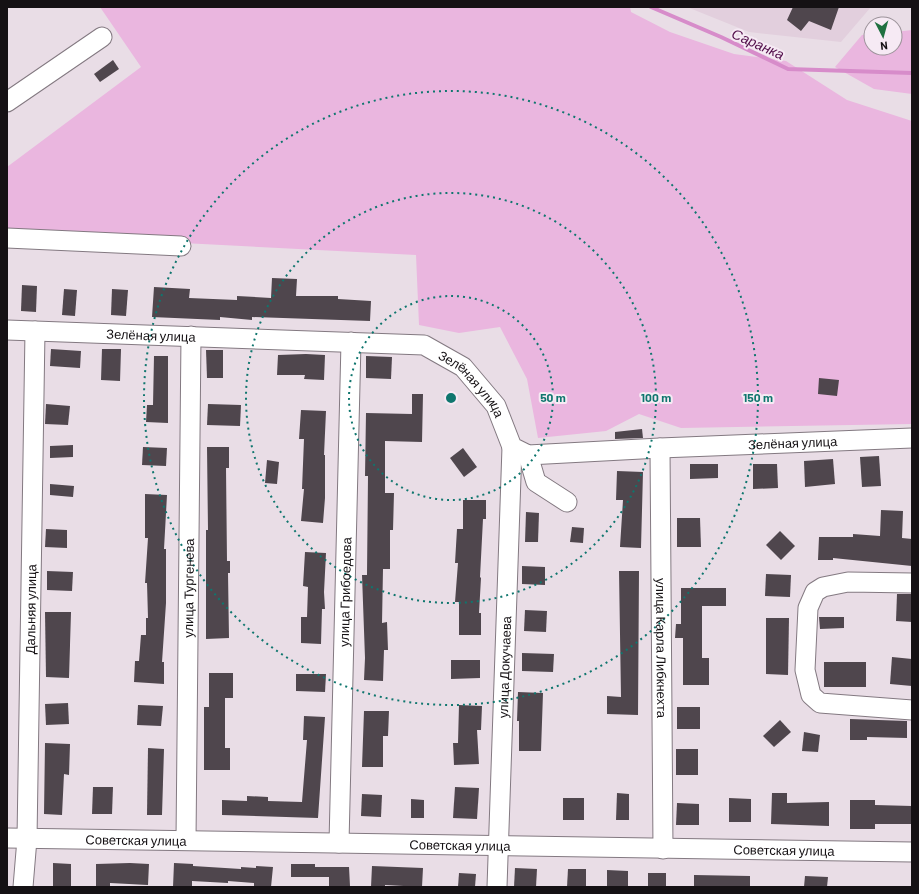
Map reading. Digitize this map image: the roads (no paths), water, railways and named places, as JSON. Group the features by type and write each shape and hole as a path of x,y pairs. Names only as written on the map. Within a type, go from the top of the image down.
{"street":[{"path":"7,102 102,37"},
{"path":"7,238 181,246"},
{"name":"Зелёная улица","path":"7,330 424,345 463,367 496,406 520,451 660,448 912,438"},
{"name":"Дальняя улица","path":"23,887 27,839 36,331"},
{"name":"улица Тургенева","path":"186,840 191,336"},
{"name":"улица Грибоедова","path":"339,843 351,342"},
{"name":"улица Карла Либкнехта","path":"660,448 663,849"},
{"path":"520,451 536,482 566,502"},
{"name":"улица Докучаева","path":"497,887 520,451"},
{"path":"912,583 848,582 823,587 815,592 808,608 806,670 811,695 820,703 912,710"},
{"name":"Советская улица","path":"7,838 912,852"}],"waterway":[{"name":"Саранка","path":"651,7 721,37 788,69 912,73"}]}
